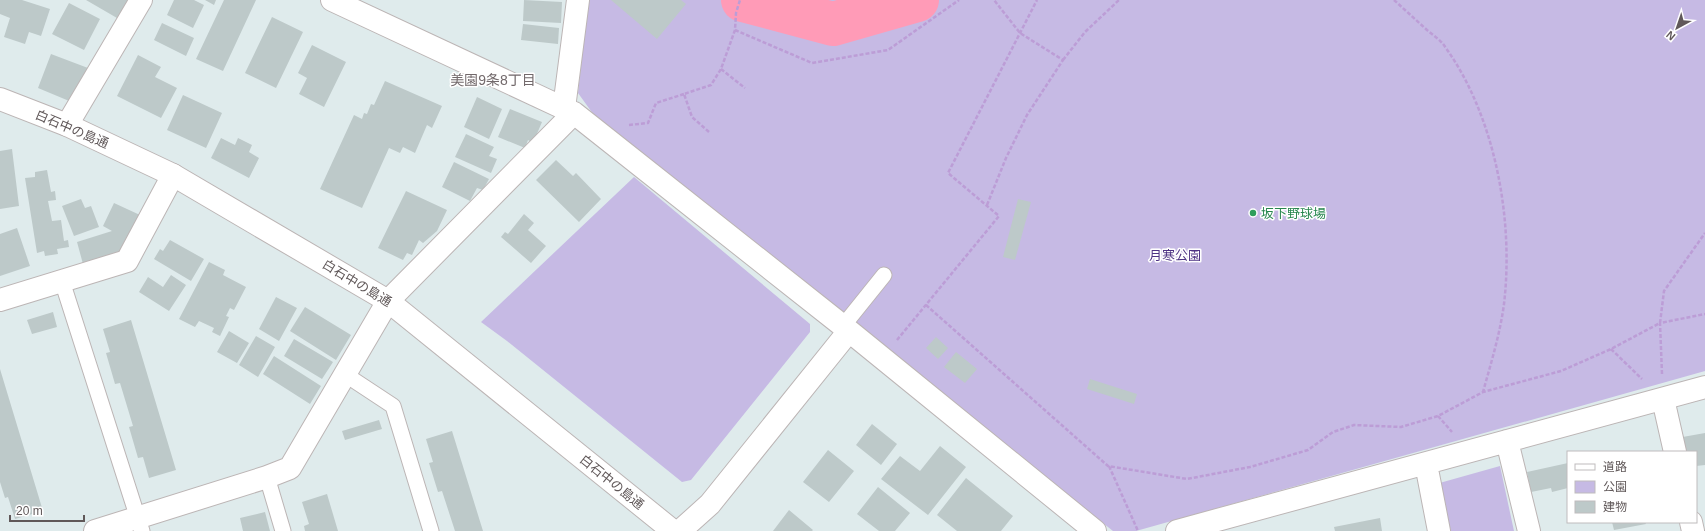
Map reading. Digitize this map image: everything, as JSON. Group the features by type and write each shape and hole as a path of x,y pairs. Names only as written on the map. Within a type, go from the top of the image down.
{"street":[{"path":"67,125 141,0"},
{"path":"332,0 366,7 569,111 846,328 1095,531"},
{"path":"95,531 140,524 290,468 346,375 388,301 569,111 578,0"},
{"name":"白石中の島通","path":"0,99 67,125 173,175 388,301 673,531"},
{"path":"0,300 127,261 173,175"},
{"path":"680,531 710,504 846,328"},
{"path":"1177,531 1705,387"},
{"path":"1663,399 1675,451"},
{"path":"1507,441 1529,531"},
{"path":"1426,464 1439,531"}],"lane":[{"path":"846,328 884,275"},
{"path":"62,281 140,524"},
{"path":"346,375 393,406 431,531"},
{"path":"267,477 283,531"}],"path":[{"path":"626,126 648,123 656,103 711,85 722,69 735,30 736,13 740,0"},
{"path":"735,30 812,63 888,50 958,0"},
{"path":"994,0 1020,33 1063,60"},
{"path":"882,358 999,216 948,173 1037,0"},
{"path":"987,205 1006,158 1027,115 1063,60 1085,32 1119,0"},
{"path":"1394,0 1442,43 1456,65 1471,92 1487,134 1498,174 1505,215 1507,256 1504,304 1498,337 1483,392"},
{"path":"722,69 745,88"},
{"path":"684,94 692,117 709,132"},
{"path":"1663,399 1660,323 1664,291 1705,233"},
{"path":"926,305 1108,466 1138,531"},
{"path":"1108,466 1187,479 1250,467 1308,450 1333,432 1354,425 1401,427 1438,416 1483,392 1561,371 1611,349 1660,323 1705,314"},
{"path":"1611,349 1663,399"}],"green space":[{"name":"月寒公園","path":"588,0 1705,0 1705,371 1136,531 1113,531 604,129 578,93"},
{"path":"634,177 810,324 810,332 691,480 682,482 507,341 481,322"},
{"path":"1500,466 1514,531 1447,531 1436,484"}],"building":[{"path":"0,0 22,0 50,9 41,36 29,32 25,44 4,37 10,18 0,14"},
{"path":"86,0 128,0 117,18"},
{"path":"174,0 194,0 204,5 193,28 167,15"},
{"path":"205,0 216,0 214,5"},
{"path":"224,0 256,0 223,71 196,59"},
{"path":"524,0 562,2 561,23 523,21"},
{"path":"611,0 681,0 686,4 657,39"},
{"path":"69,3 100,19 84,50 52,34"},
{"path":"272,17 303,32 276,88 245,73"},
{"path":"162,23 194,38 186,56 154,40"},
{"path":"523,24 559,28 558,44 521,40"},
{"path":"312,45 346,62 324,107 299,94 307,78 298,73"},
{"path":"51,54 88,68 74,103 38,88"},
{"path":"138,55 161,67 155,77 177,88 161,118 117,96"},
{"path":"385,81 442,106 432,128 427,125 415,153 403,147 400,153 389,148 362,208 320,189 354,115 362,119 364,113 367,114 371,104 374,105"},
{"path":"183,95 222,113 206,148 167,130"},
{"path":"477,97 502,109 489,139 464,127"},
{"path":"510,109 542,122 533,143 528,140 525,148 498,137"},
{"path":"466,134 494,147 489,156 497,159 491,173 455,157"},
{"path":"221,138 235,145 238,138 252,145 249,152 259,158 249,178 211,158"},
{"path":"12,149 19,206 0,209 0,151"},
{"path":"556,160 573,176 576,173 601,199 579,222 536,180"},
{"path":"454,162 489,179 483,190 477,188 470,201 442,187"},
{"path":"47,170 51,192 55,191 56,200 48,201 52,221 61,220 64,241 68,240 69,247 57,249 58,254 45,256 44,251 37,253 25,178 35,177 35,172"},
{"path":"406,191 447,210 437,231 423,243 419,240 412,255 407,253 403,260 378,248"},
{"path":"81,199 85,208 91,206 99,227 74,236 62,206"},
{"path":"1018,199 1031,202 1015,260 1003,257"},
{"path":"114,203 140,215 120,258 83,264 77,242 112,231 103,226"},
{"path":"524,214 534,223 528,230 546,246 531,263 501,237 505,232 508,234"},
{"path":"17,228 30,266 0,276 0,234"},
{"path":"170,240 204,259 191,281 154,259 160,249 163,251"},
{"path":"209,262 225,270 223,275 246,287 234,310 230,308 226,316 229,317 220,336 212,332 214,328 199,321 195,327 179,319"},
{"path":"171,275 186,285 169,311 139,292 148,277 163,287"},
{"path":"276,297 297,308 279,341 259,329"},
{"path":"305,307 351,335 336,360 290,331"},
{"path":"53,312 57,327 32,334 27,320"},
{"path":"131,320 176,470 149,478 143,457 138,458 129,427 133,426 120,383 115,384 106,353 110,352 103,329"},
{"path":"229,331 249,343 237,363 217,352"},
{"path":"256,336 275,347 258,377 239,365"},
{"path":"936,337 948,348 938,359 926,348"},
{"path":"294,339 333,362 322,379 284,356"},
{"path":"956,352 977,369 965,383 944,367"},
{"path":"274,356 321,386 310,404 263,374"},
{"path":"0,369 43,511 15,519 8,497 5,498 0,482"},
{"path":"1090,379 1137,394 1134,404 1087,389"},
{"path":"379,420 382,429 345,440 342,431"},
{"path":"872,424 897,444 881,465 856,445"},
{"path":"452,431 483,531 455,531 442,491 438,492 429,463 433,462 426,439"},
{"path":"1705,433 1705,465 1697,466 1697,451 1680,451 1677,438"},
{"path":"940,446 966,467 928,515 881,479 900,456 920,471"},
{"path":"828,450 854,471 829,502 803,482"},
{"path":"1567,463 1567,488 1552,492 1551,488 1531,492 1527,472"},
{"path":"966,478 1013,516 1001,531 957,531 937,515"},
{"path":"878,487 910,513 895,531 879,531 857,514"},
{"path":"327,494 338,531 305,531 304,526 309,524 302,502"},
{"path":"789,510 813,530 773,531"},
{"path":"265,512 270,531 243,531 240,518"},
{"path":"1380,518 1382,531 1335,531 1334,527"},
{"path":"1612,523 1646,524 1614,530"}],"waterway":[{"path":"743,0 833,24 917,0"}],"place":[{"name":"坂下野球場","path":"1253,213"}],"district":[{"name":"美園9条8丁目","path":"493,80"}]}
